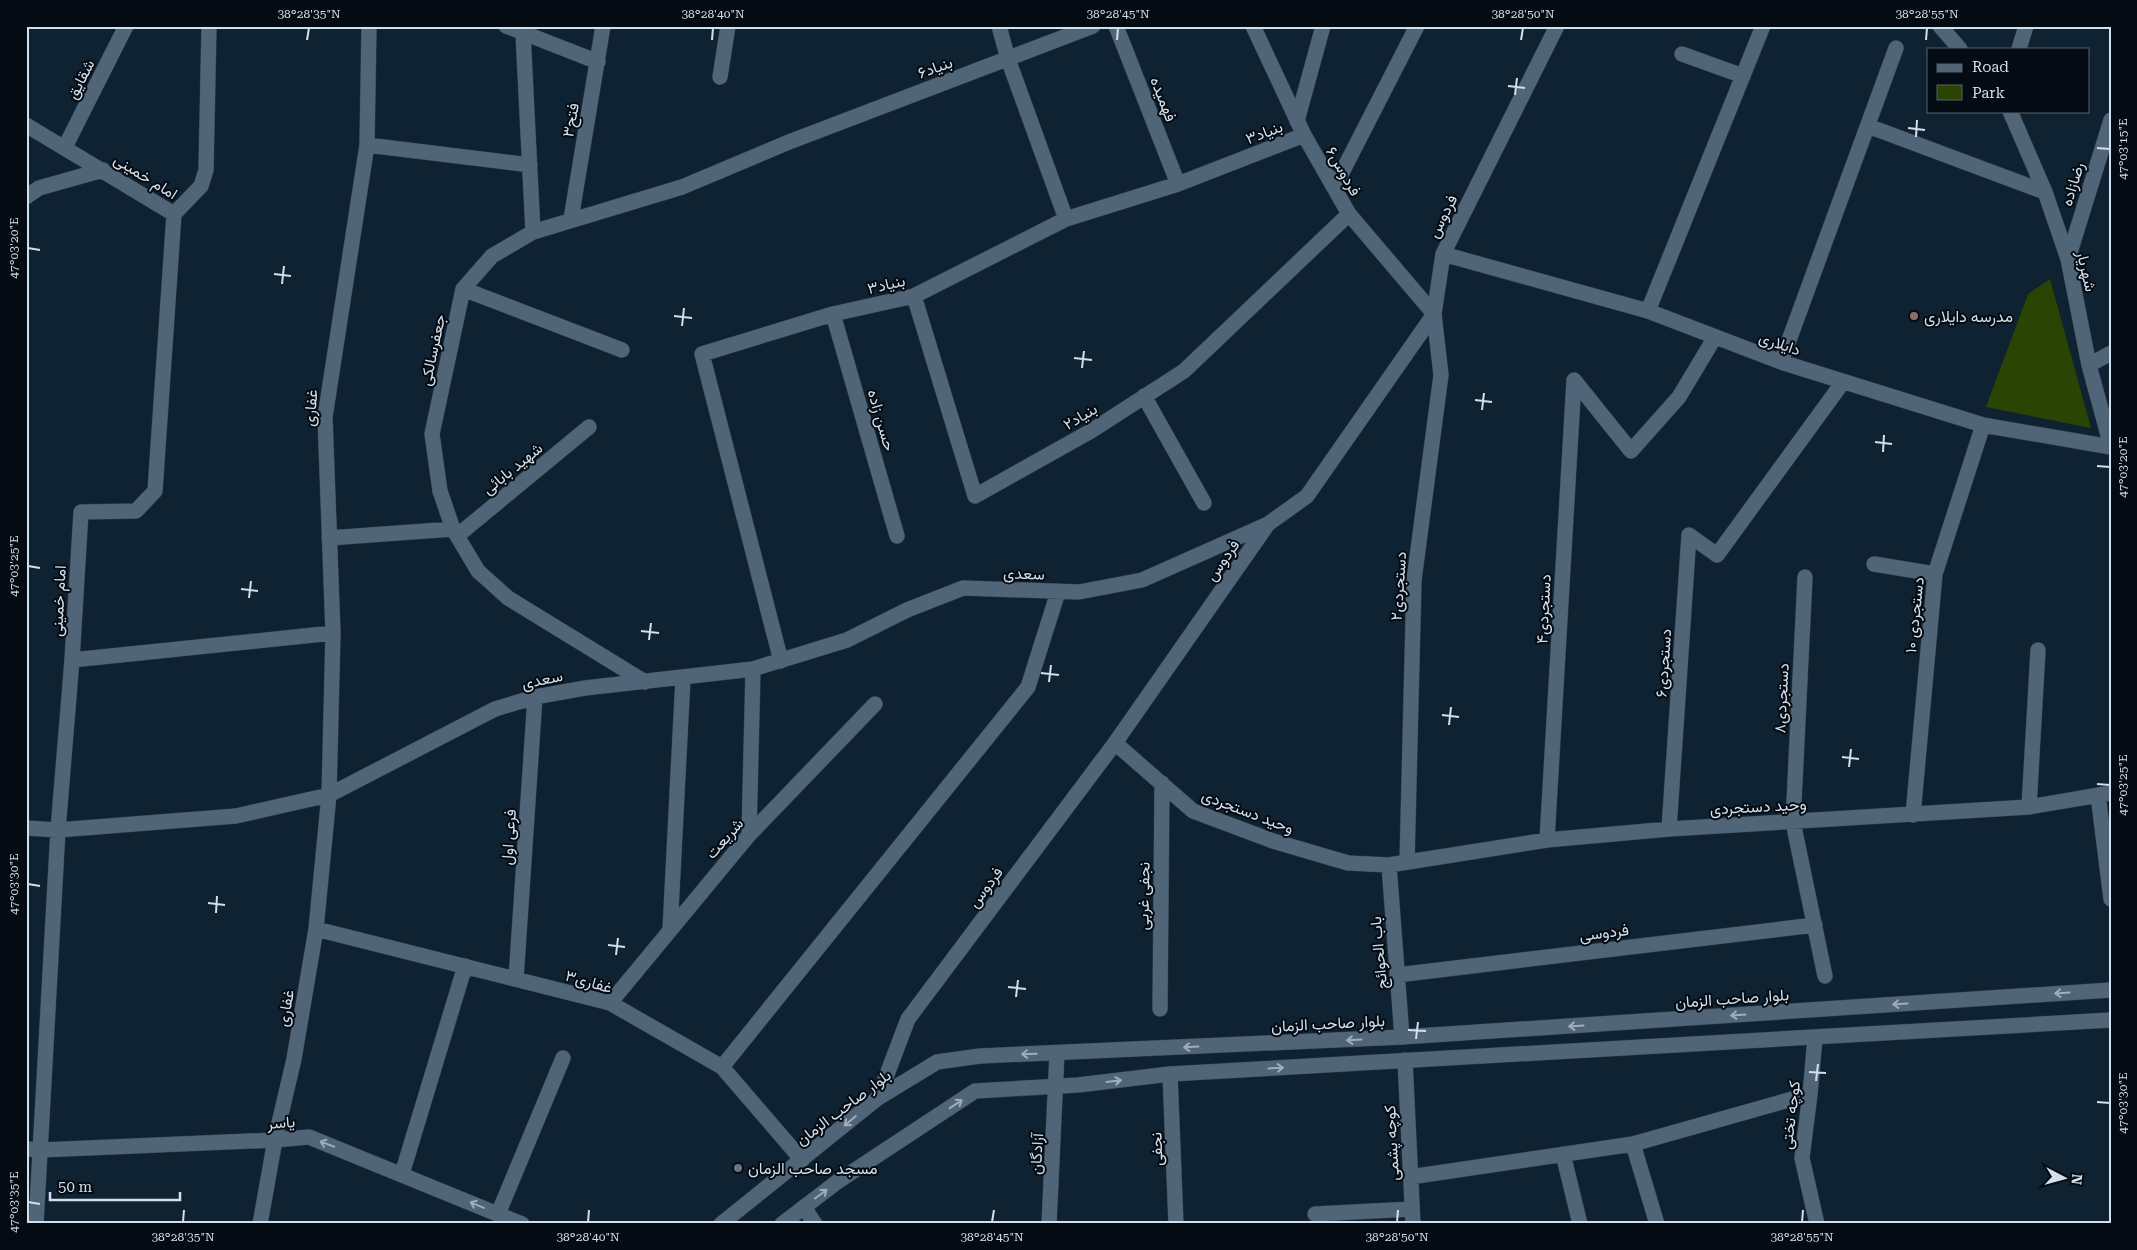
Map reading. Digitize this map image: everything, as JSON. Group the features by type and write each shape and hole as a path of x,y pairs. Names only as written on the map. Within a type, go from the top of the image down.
{"street":[{"name":"شقایق","path":"65,147 126,26"},
{"path":"174,214 201,186 206,170 209,26"},
{"name":"غفاری","path":"260,1224 274,1140 294,1059 316,929 329,795 333,633 325,417 367,145 369,26"},
{"path":"506,26 598,62"},
{"name":"فتح۳","path":"571,219 603,26"},
{"path":"720,77 728,26"},
{"path":"999,26 1008,59 1066,219"},
{"name":"بنیاد۶","path":"789,142 1093,26"},
{"name":"فهمیده","path":"1116,26 1178,184"},
{"name":"فردوس۶","path":"1253,26 1304,136 1349,214 1434,314"},
{"path":"1297,120 1323,26"},
{"path":"1334,188 1417,26"},
{"name":"فردوس","path":"878,1098 908,1019 1115,743 1268,524 1307,496 1434,314 1443,254 1557,26"},
{"path":"1648,312 1763,26"},
{"path":"1940,26 1959,48"},
{"path":"2018,48 2026,26"},
{"path":"523,33 534,232"},
{"path":"1781,362 1896,48"},
{"path":"1682,54 1743,76"},
{"name":"شهریار","path":"2010,112 2046,192 2068,259 2089,365 2111,446"},
{"name":"رضازاده","path":"2068,259 2111,120"},
{"name":"امام خمینی","path":"26,125 174,214 155,491 136,511 81,512 72,660 34,1150 36,1224"},
{"path":"1868,126 2046,192"},
{"name":"بنیاد۳","path":"782,661 702,354 833,314 914,296 1066,219 1178,184 1304,136"},
{"name":"جعفرسالکی","path":"646,682 508,598 478,571 455,533 440,491 432,434 463,289 492,256 534,232 571,219 682,187 789,142"},
{"path":"367,145 530,165"},
{"path":"26,197 39,188 103,170"},
{"name":"بنیاد۲","path":"914,296 975,496 1091,431 1184,371 1349,214"},
{"name":"دایلاری","path":"1443,254 1648,312 1781,362 1983,425 2111,446"},
{"path":"463,289 622,350"},
{"name":"حسن زاده","path":"833,314 896,536"},
{"name":"دستجردی۲","path":"1407,862 1414,580 1441,375 1434,314"},
{"name":"دستجردی۴","path":"1547,840 1574,380 1631,452 1679,397 1715,337"},
{"path":"2089,365 2111,353"},
{"name":"دستجردی۶","path":"1669,828 1689,535 1717,555 1843,382"},
{"path":"1144,396 1204,503"},
{"name":"دستجردی ۱۰","path":"1913,815 1935,574 1983,425"},
{"name":"شهید بابائی","path":"455,533 589,427"},
{"name":"سعدی","path":"329,795 495,709 535,697 585,688 753,669 847,640 907,610 963,588 1079,592 1142,580 1268,524"},
{"path":"329,538 455,533"},
{"path":"1874,564 1935,574"},
{"name":"دستجردی۸","path":"1805,577 1793,822 1825,976"},
{"path":"722,1067 1028,687 1058,592"},
{"path":"72,660 333,633"},
{"path":"2029,807 2038,650"},
{"path":"748,836 753,669"},
{"path":"670,930 683,678"},
{"name":"فرعی اول","path":"516,979 535,697"},
{"name":"شریعت","path":"610,1003 748,836 875,704"},
{"name":"وحید دستجردی","path":"1115,743 1193,811 1273,841 1348,862 1389,865 1547,840 1669,828 2029,807 2105,794"},
{"name":"نجفی غربی","path":"1160,1009 1162,783"},
{"path":"2105,794 2111,899"},
{"path":"26,828 58,830 236,816 329,795"},
{"name":"باب الحوائج","path":"1389,865 1402,1038"},
{"name":"فردوسی","path":"1398,975 1815,925"},
{"name":"غفاری۳","path":"316,929 610,1003 722,1067 802,1160"},
{"path":"402,1174 465,966"},
{"name":"بلوار صاحب الزمان","path":"721,1224 878,1098 937,1062 980,1056 1402,1038 2111,990"},
{"path":"782,1224 837,1182 975,1091 1078,1085 1170,1074 2111,1020"},
{"name":"کوچه تختی","path":"1815,1038 1802,1158 1817,1224"},
{"name":"آزادگان","path":"1049,1224 1057,1086 1056,1053"},
{"path":"498,1214 563,1058"},
{"name":"کوچه پشمی","path":"1404,1060 1412,1217"},
{"name":"نجفی","path":"1170,1074 1176,1224"},
{"path":"1410,1177 1633,1144 1810,1094"},
{"name":"یاسر","path":"34,1150 309,1137 522,1224"},
{"path":"1633,1144 1657,1224"},
{"path":"1563,1154 1580,1224"},
{"path":"804,1207 815,1224"},
{"path":"1315,1214 1412,1217"}],"green space":[{"path":"2050,279 2091,428 1986,407 2028,294"}],"place":[{"name":"مدرسه دایلاری","path":"1914,316"},
{"name":"مسجد صاحب الزمان","path":"738,1168"}]}
